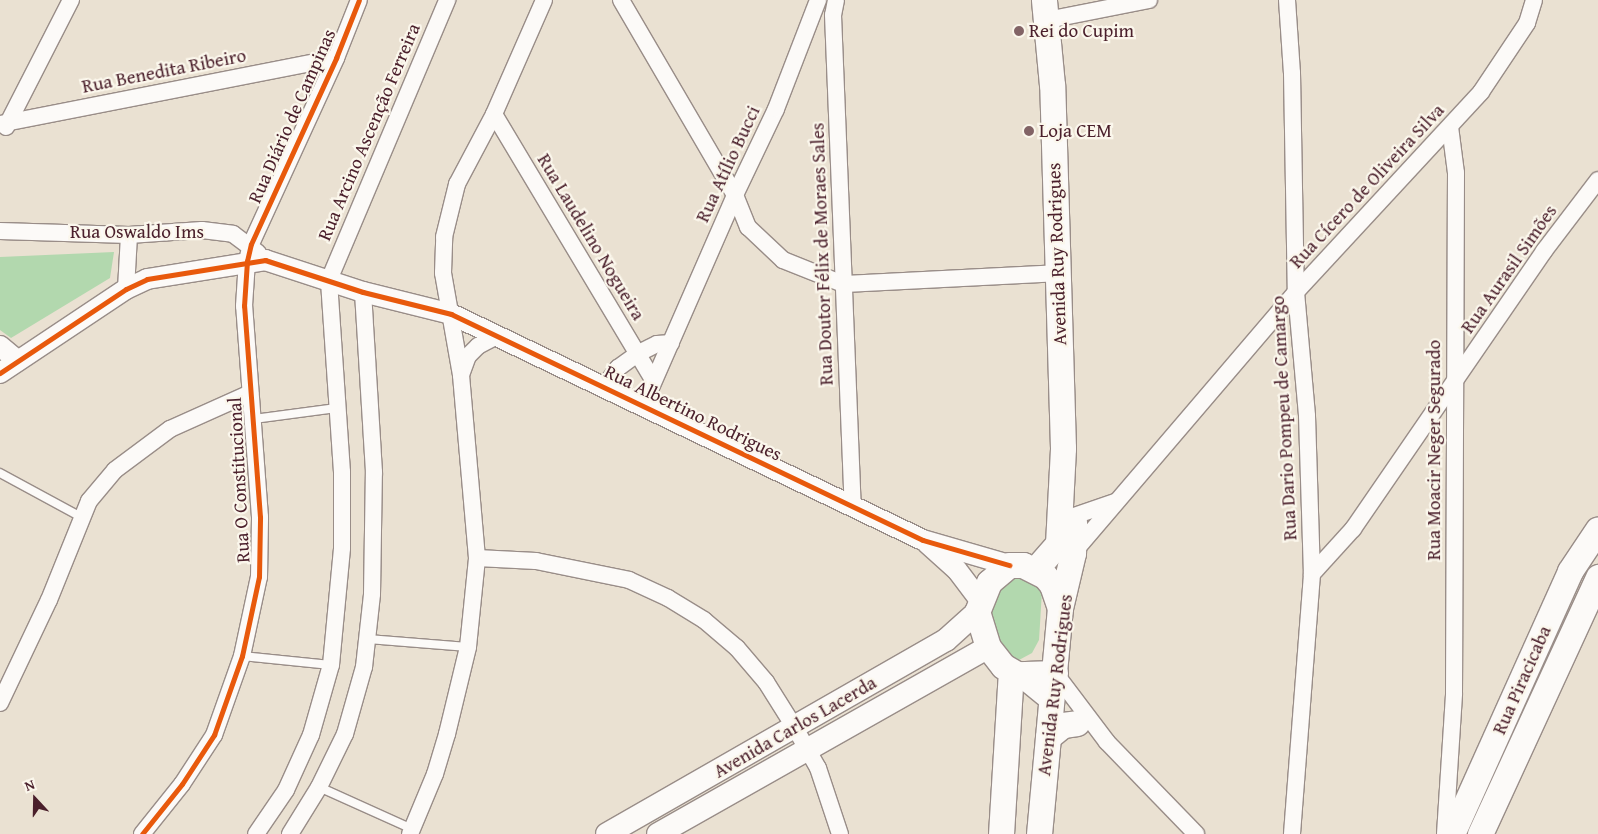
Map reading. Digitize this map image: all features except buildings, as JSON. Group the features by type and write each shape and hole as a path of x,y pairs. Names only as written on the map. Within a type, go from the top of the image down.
{"main road":[{"name":"Avenida Ruy Rodrigues","path":"1035,570 1058,544 1063,448 1058,274 1046,10"},
{"name":"Avenida Ruy Rodrigues","path":"1039,834 1056,673 1060,608 1073,553 1074,516 1071,482 1063,448"},
{"name":"Rua Piracicaba","path":"1452,834 1570,571 1598,529"},
{"path":"1056,673 1027,675 1011,671 996,659 988,647 978,606 994,574 1009,564 1035,570 1052,585 1060,608"},
{"name":"Rua Piracicaba","path":"1480,834 1595,567"},
{"name":"Avenida Carlos Lacerda","path":"607,834 946,640 978,606"},
{"name":"Avenida Carlos Lacerda","path":"658,834 988,647"},
{"name":"Avenida Ruy Rodrigues","path":"1001,834 1011,671"},
{"path":"1048,737 1063,724 1077,723"}],"street":[{"path":"3,126 71,0"},
{"name":"Rua Diário de Campinas","path":"254,255 359,0"},
{"name":"Rua Arcino Ascenção Ferreira","path":"329,280 446,0"},
{"path":"411,832 435,774 468,646 477,558 461,375 443,273 447,219 457,184 494,114 544,0"},
{"path":"620,0 735,195 748,228 774,254 792,265 842,284 1058,274"},
{"path":"1046,10 1149,0"},
{"name":"Rua Dario Pompeu de Camargo","path":"1287,0 1292,73 1296,292 1307,416 1312,574 1292,834"},
{"name":"Rua Cícero de Oliveira Silva","path":"1073,553 1296,292 1450,127 1509,54 1527,23 1534,0"},
{"path":"816,1 835,8"},
{"name":"Rua Atílio Bucci","path":"643,406 735,195 776,109 816,1"},
{"name":"Rua Doutor Félix de Moraes Sales","path":"835,8 842,284 853,506"},
{"name":"Rua Benedita Ribeiro","path":"3,126 336,58"},
{"name":"Rua Laudelino Nogueira","path":"494,114 654,380"},
{"name":"Rua Moacir Neger Segurado","path":"1445,834 1454,693 1453,384 1456,173 1450,127"},
{"name":"Rua Aurasil Simões","path":"1312,574 1353,529 1544,250 1598,180"},
{"name":"Rua Oswaldo Ims","path":"0,231 129,235 202,230 233,234 254,255 363,292"},
{"path":"126,288 129,235"},
{"path":"0,373 126,288 163,275 254,255"},
{"name":"Rua O Constitucional","path":"142,834 182,784 214,735 242,656 259,577 260,517 244,306 254,255"},
{"path":"256,834 286,790 311,735 331,665 342,548 342,472 336,408 329,280"},
{"path":"290,834 319,787 345,734 364,667 368,639 374,542 374,472 363,292"},
{"name":"Rua Albertino Rodrigues","path":"363,292 451,314 923,540 1009,564"},
{"path":"461,375 468,356 478,346 497,336"},
{"path":"604,387 618,368 637,354 657,344 671,343"},
{"path":"0,346 18,361"},
{"path":"0,384 18,361"},
{"path":"0,703 49,600 89,501 115,470 170,429 250,393"},
{"path":"1074,516 1115,502"},
{"name":"Rua Albertino Rodrigues","path":"923,540 957,570 978,606"},
{"path":"477,558 536,561 589,570 629,580 668,598 704,620 737,648 766,682 795,728 828,793 840,834"},
{"path":"1011,671 1077,723 1107,742"},
{"path":"1056,673 1107,742 1196,834"},
{"path":"1449,774 1475,783"}],"lane":[{"path":"254,419 336,408"},
{"path":"0,473 81,517"},
{"path":"1472,834 1543,673 1595,567 1598,546"},
{"path":"368,639 468,646"},
{"path":"1459,834 1548,643"},
{"path":"242,656 331,665"},
{"path":"319,787 411,832"}],"green space":[{"path":"114,252 110,278 11,338 0,330 0,257"},
{"path":"1007,576 1034,578 1042,591 1039,640 1032,653 1019,660 1003,657 990,616 997,585"}],"cycle path":[{"path":"142,834 182,784 214,735 242,656 259,577 260,517 244,306 247,261 251,244 336,58 359,0"},
{"path":"0,373 126,289 147,279 265,260 363,292 451,314 923,540 1009,565"}],"place":[{"name":"Rei do Cupim","path":"1019,31"},
{"name":"Loja CEM","path":"1029,131"}]}
